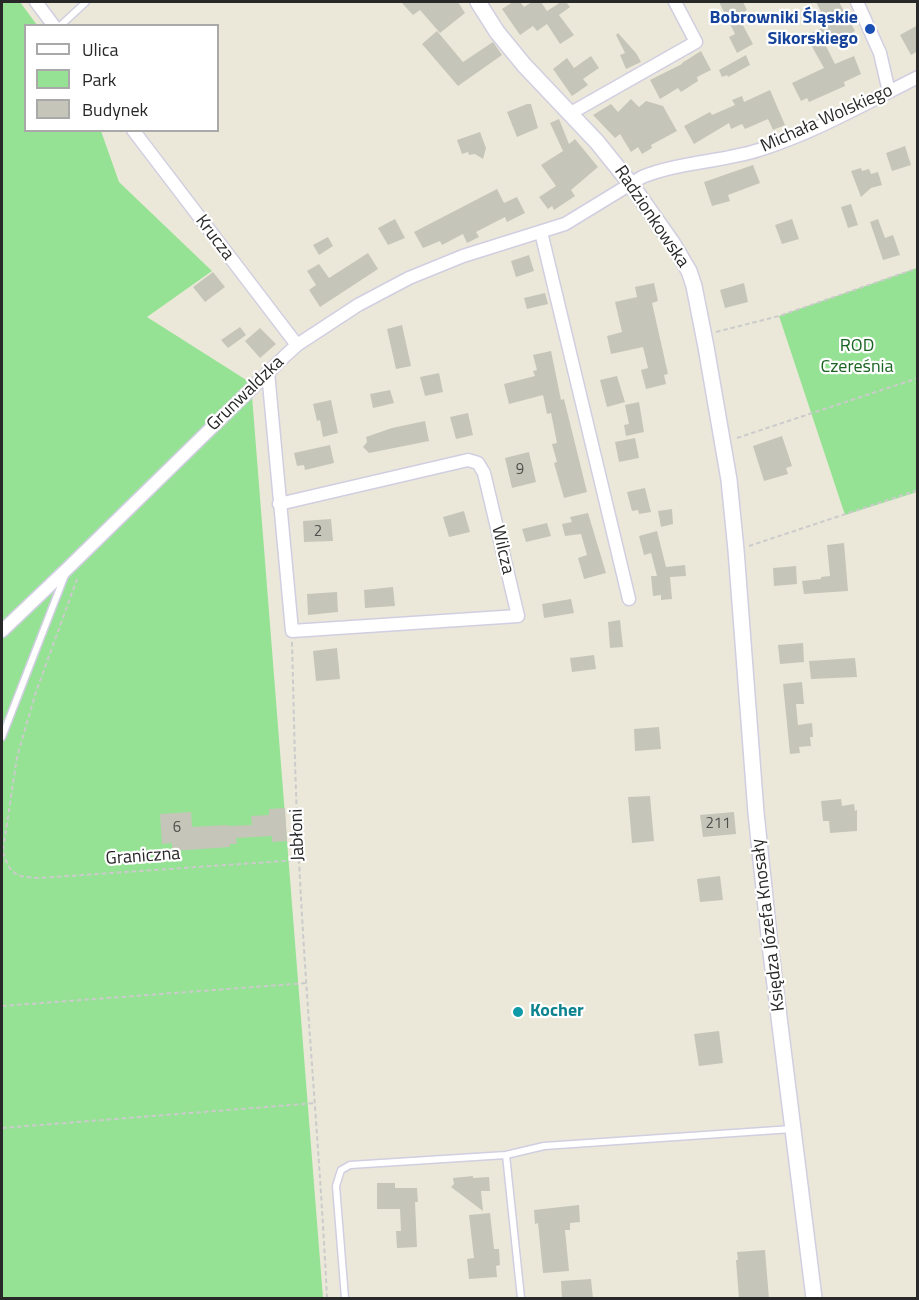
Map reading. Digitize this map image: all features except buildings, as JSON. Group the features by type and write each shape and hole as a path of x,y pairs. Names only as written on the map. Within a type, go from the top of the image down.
{"street":[{"path":"36,2 52,24"},
{"name":"Radzionkowska","path":"478,2 497,32 524,65 604,151 630,183 673,244 688,271 698,302 723,442 736,550"},
{"path":"569,114 696,42 675,2"},
{"path":"857,2 880,53 889,92"},
{"name":"Michała Wolskiego","path":"630,183 655,172 730,158 759,150 854,110 918,77"},
{"name":"Krucza","path":"135,132 297,345"},
{"name":"Grunwaldzka","path":"2,631 297,345 358,305 409,278 463,256 565,224 630,183"},
{"path":"541,232 630,599"},
{"path":"268,372 292,631"},
{"name":"Wilcza","path":"279,504 468,460 478,464 484,473 518,616 292,631"},
{"name":"Księdza Józefa Knosały","path":"736,550 756,813 814,1299"}],"lane":[{"path":"62,24 86,2"},
{"path":"2,737 67,569"},
{"path":"345,1299 336,1186 341,1170 350,1165 506,1155 544,1146 794,1129"},
{"path":"506,1155 521,1299"}],"path":[{"path":"704,335 779,316 918,268"},
{"path":"723,442 918,378"},
{"path":"736,550 918,490"},
{"path":"2,857 17,757 36,692 78,576 78,558"},
{"name":"Jabłoni","path":"292,631 299,860 327,1299"},
{"name":"Graniczna","path":"3,852 8,866 17,875 39,878 299,860"},
{"path":"2,1006 307,983"},
{"path":"2,1128 316,1103"}],"green space":[{"path":"2,2 20,2 36,24 24,24 24,132 101,132 119,182 212,271 147,317 251,383 323,1298 2,1298"},
{"name":"ROD Czereśnia","path":"917,268 917,492 845,515 779,316"}],"place":[{"name":"Bobrowniki Śląskie Sikorskiego","path":"870,29"},
{"name":"Kocher","path":"518,1012"}]}
